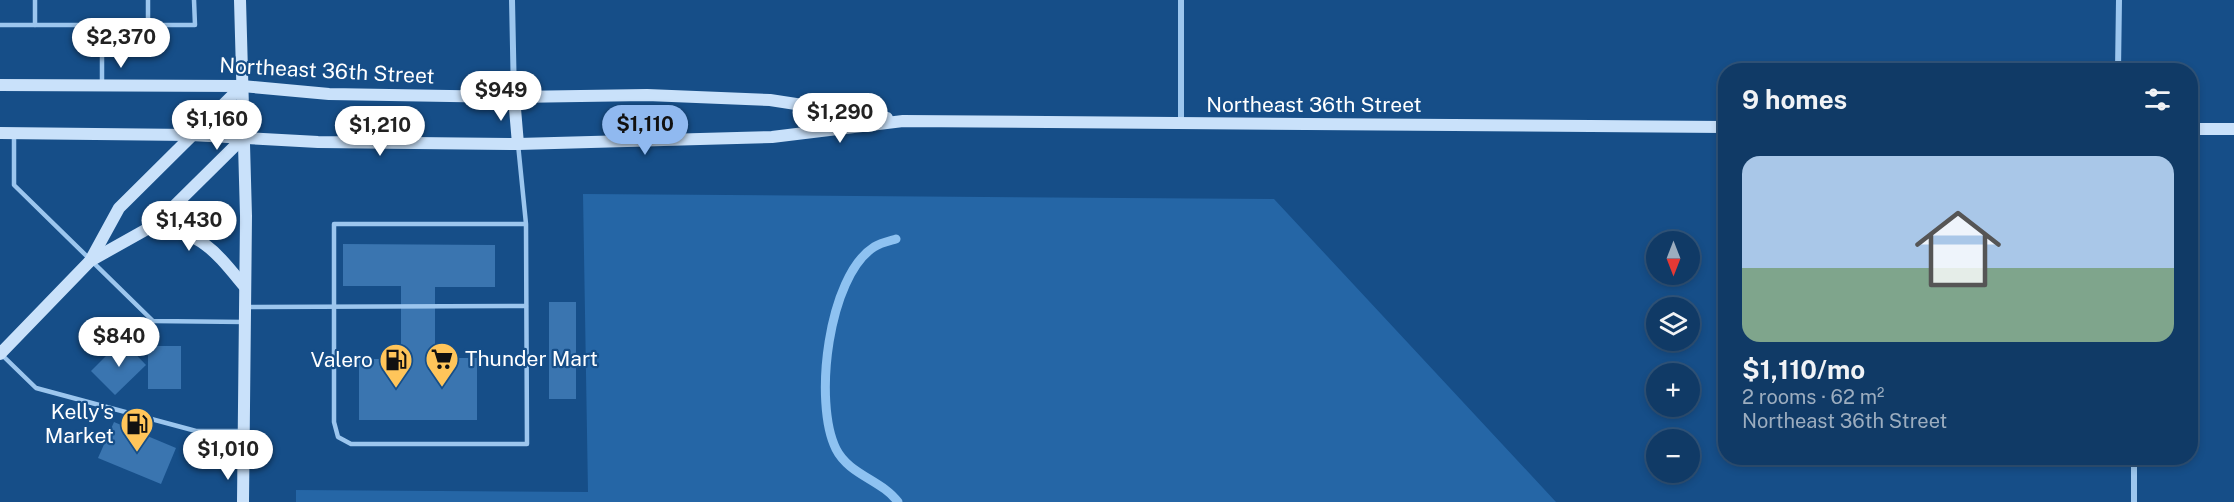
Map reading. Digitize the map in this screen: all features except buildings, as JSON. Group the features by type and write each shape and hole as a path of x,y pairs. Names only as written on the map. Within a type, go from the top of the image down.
{"main road":[{"path":"240,0 245,287 243,502"},
{"name":"Northeast 36th Street","path":"0,85 243,86 329,94 514,97 647,95 770,100 903,121"},
{"path":"0,353 90,261 119,208 243,86"},
{"path":"514,97 518,144"},
{"name":"Northeast 36th Street","path":"0,133 191,135 318,142 518,144 772,137 903,121 1718,127"},
{"path":"2198,129 2234,129"},
{"path":"90,261 156,224 244,137"},
{"path":"156,224 180,230 211,246 245,287"}],"street":[{"path":"512,0 514,97"},
{"path":"1181,0 1181,124"},
{"path":"2118,63 2119,0"},
{"path":"2134,465 2134,502"}],"lane":[{"path":"35,0 35,26"},
{"path":"148,0 148,26"},
{"path":"0,26 195,26 194,0"},
{"path":"102,26 102,84"},
{"path":"14,132 14,185 153,321 245,322"},
{"path":"518,144 526,224 526,444 351,444 338,437 334,422 334,224 526,224"},
{"path":"245,307 526,306"},
{"path":"0,353 36,388 196,431 244,431"}],"shaded area":[{"path":"583,194 1274,199 1556,502 296,502 296,490 588,492"}],"waterway":[{"path":"896,239 874,247 858,262 845,284 829,342 826,402 829,428 836,449 842,458 891,494 898,502"}],"place":[{"name":"Thunder Mart","path":"442,388"},
{"name":"Valero","path":"396,389"},
{"name":"Kelly's Market","path":"137,453"}]}
